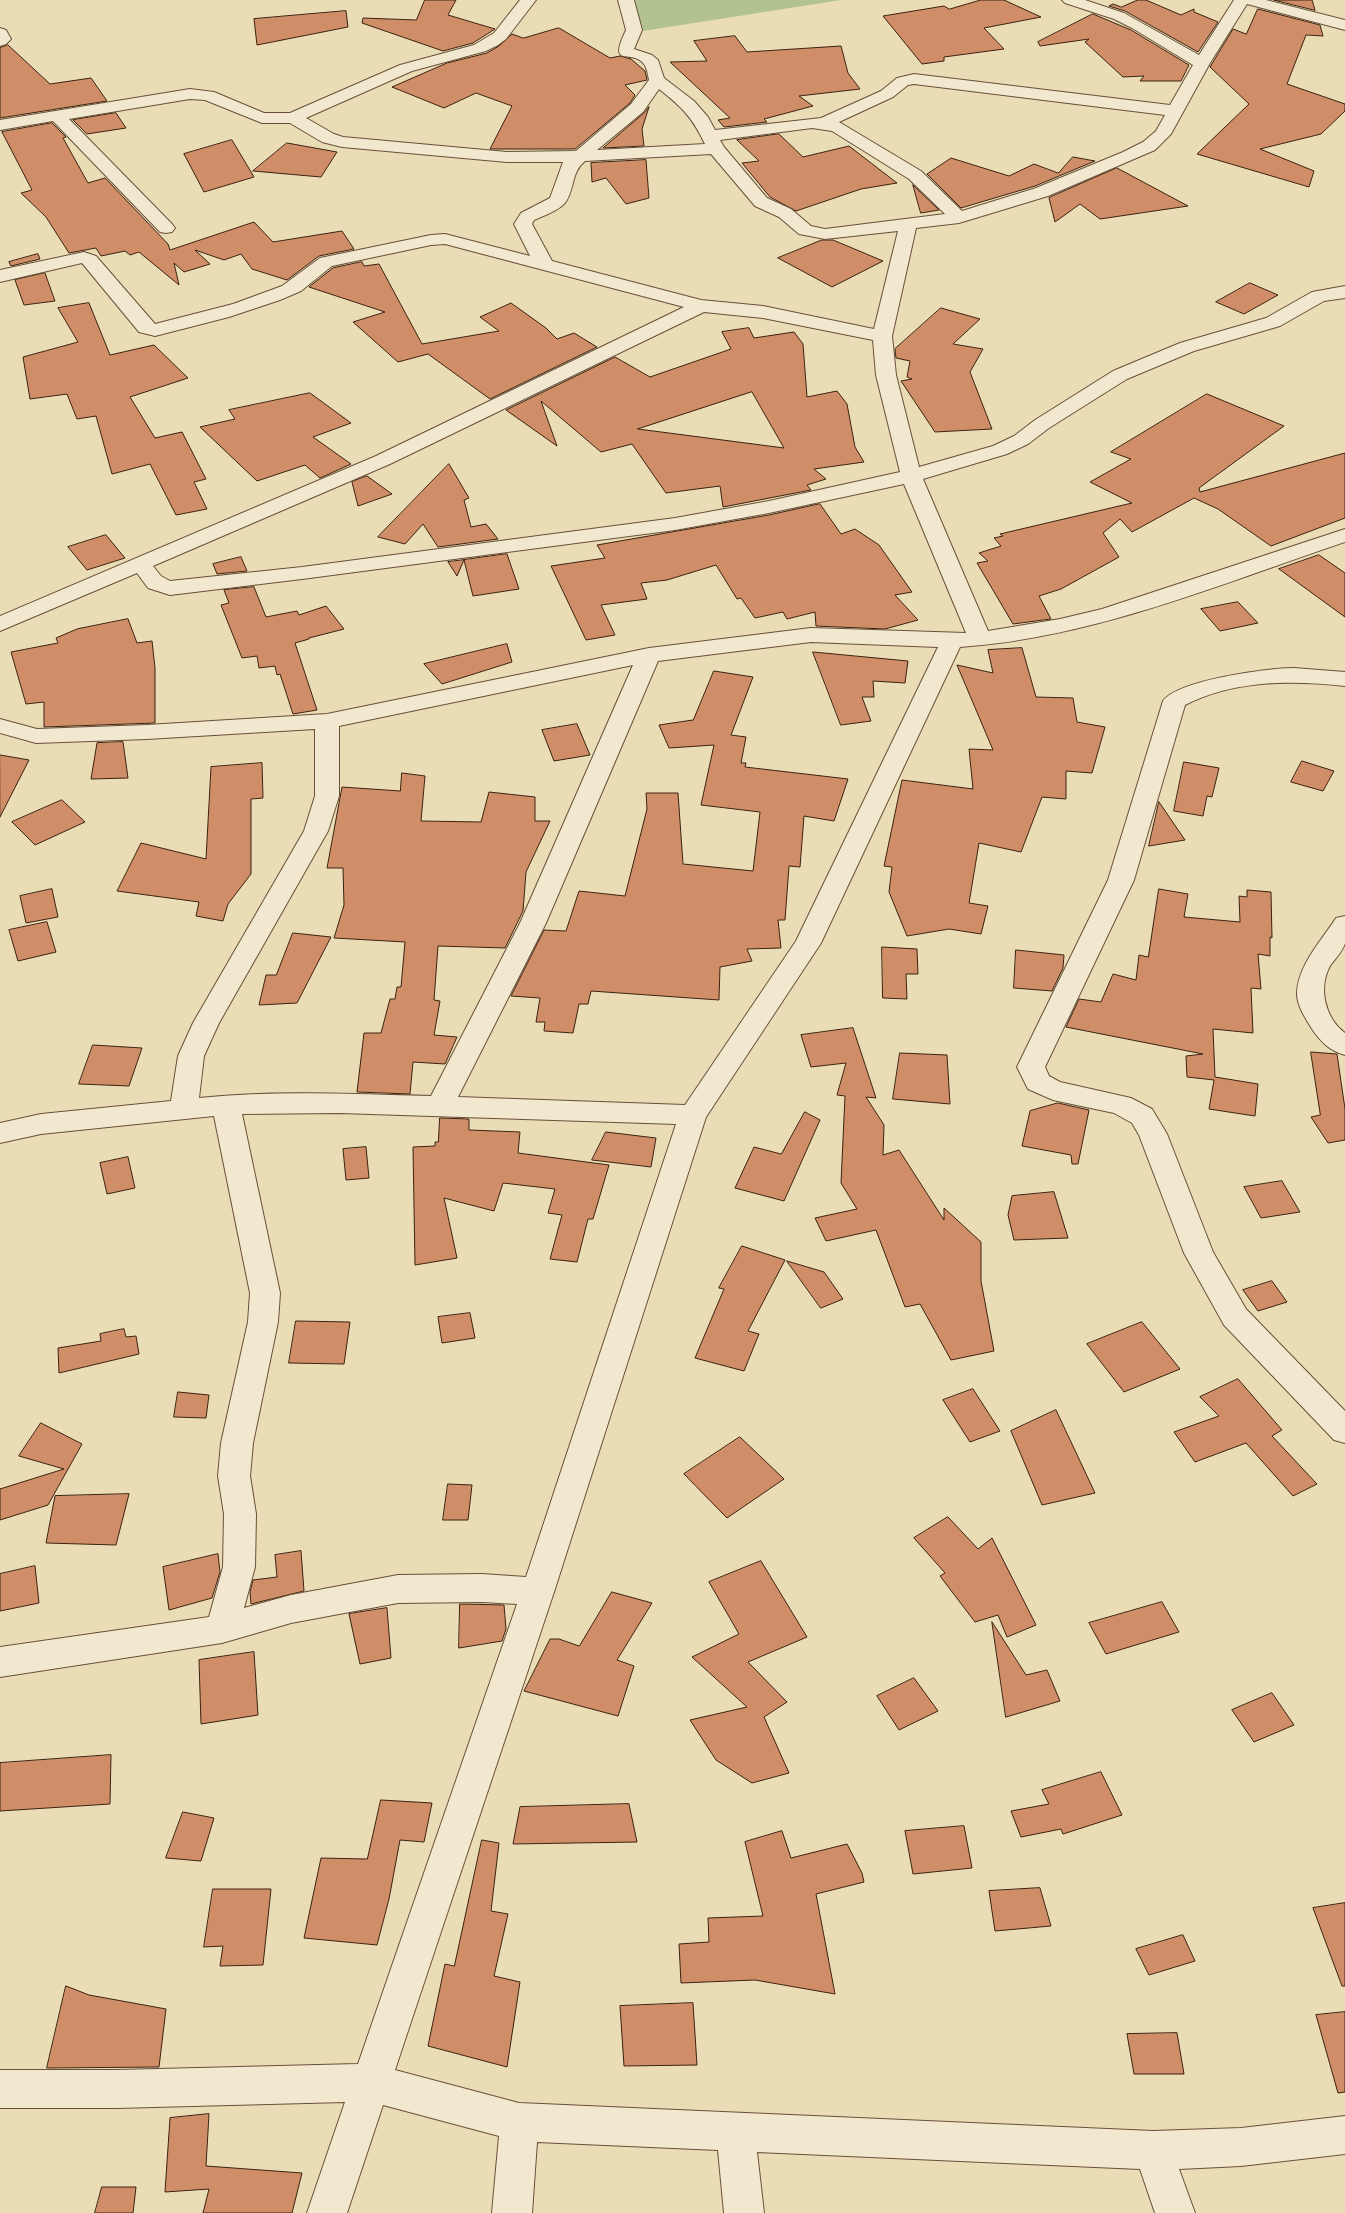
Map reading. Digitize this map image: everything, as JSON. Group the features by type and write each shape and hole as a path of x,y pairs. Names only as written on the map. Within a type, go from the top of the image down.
{"street":[{"path":"0,125 190,94 208,95 262,118 278,120 293,118 406,68 480,48 492,42 500,36 528,0"},
{"path":"626,0 634,30 626,47 627,52 646,58 652,63 657,80 688,104 702,121 712,142 761,202 785,213 805,230 813,233 958,218 1042,192 1149,146 1163,134 1202,63 1242,0"},
{"path":"1070,0 1119,16 1138,25 1202,63"},
{"path":"1248,0 1345,25"},
{"path":"0,33 3,39 0,41"},
{"path":"293,118 328,138 360,144 507,157 580,157 712,142 824,123 887,94 903,81 914,79 1176,111"},
{"path":"544,264 525,232 523,224 528,217 557,201 561,194 569,165 637,108 657,80"},
{"path":"56,115 166,228"},
{"path":"824,123 838,127 916,175 958,218"},
{"path":"327,2213 538,1592 692,1116 808,943 966,640 911,476 891,400 882,336 908,224"},
{"path":"0,276 84,257 90,260 146,328 155,330 249,304 289,290 301,283 316,267 326,262 431,240 445,239 701,306 763,312 882,336"},
{"path":"141,564 153,582 160,587 170,588 302,573 675,524 770,507 911,476 1000,450 1021,440 1042,424 1120,375 1186,347 1272,322 1300,304 1319,296 1345,292"},
{"path":"0,624 383,460 701,306"},
{"path":"0,726 36,736 45,736 327,721 649,655 811,636 966,640 1060,626 1109,614 1345,535"},
{"path":"440,1106 533,923 649,655"},
{"path":"1345,679 1278,676 1243,681 1188,693 1175,701 1121,880 1031,1067 1038,1082 1053,1090 1120,1105 1142,1116 1153,1134 1199,1253 1235,1317 1345,1431"},
{"path":"184,1109 191,1056 206,1023 316,831 327,796 327,721"},
{"path":"1345,924 1316,968 1310,994 1316,1014 1330,1035 1345,1046"},
{"path":"0,1133 41,1124 226,1105 340,1103 692,1116"},
{"path":"222,1629 239,1566 240,1514 234,1476 237,1443 263,1322 265,1293 226,1105"},
{"path":"0,1662 222,1629 291,1609 398,1589 482,1588 538,1592"},
{"path":"0,2089 117,2089 371,2083 519,2122 1153,2150 1241,2147 1345,2136"},
{"path":"512,2213 519,2122"},
{"path":"735,2132 744,2213"},
{"path":"1153,2150 1175,2213"}],"green space":[{"path":"628,0 841,0 643,31"}],"building":[{"path":"425,0 456,0 448,15 495,29 473,43 443,51 362,23 363,18 416,20"},
{"path":"981,0 1004,0 1041,17 984,28 1004,49 944,57 944,61 922,64 883,16 944,6 949,9"},
{"path":"1138,0 1146,0 1181,15 1194,9 1194,12 1218,22 1198,52 1125,11 1109,6 1113,4 1121,7"},
{"path":"1274,0 1312,0 1315,10"},
{"path":"1258,9 1320,25 1323,36 1306,35 1287,84 1345,104 1345,111 1321,134 1260,149 1314,171 1309,187 1197,154 1249,104 1210,67 1233,29 1246,34"},
{"path":"346,11 348,27 257,45 254,19"},
{"path":"1093,14 1131,30 1189,65 1181,81 1140,81 1144,76 1123,77 1085,42 1089,39 1040,46 1038,42"},
{"path":"559,28 610,58 620,56 631,59 645,71 647,80 625,85 635,95 630,103 575,149 490,149 512,106 476,93 444,108 392,87 447,63 487,53 499,46 512,34 523,38"},
{"path":"735,36 747,52 841,46 848,73 860,89 799,96 813,106 764,119 767,122 724,127 718,120 730,118 670,62 707,61 694,41"},
{"path":"8,45 50,84 91,78 107,101 0,118 0,48"},
{"path":"649,107 642,129 644,146 603,148 644,113"},
{"path":"116,113 126,128 87,134 73,120"},
{"path":"52,123 66,137 63,138 88,183 105,178 168,244 170,250 254,222 273,242 342,231 354,249 319,256 287,280 252,269 241,254 224,260 195,250 210,264 184,272 174,263 179,285 139,252 130,255 125,251 101,256 96,248 69,253 46,217 21,193 32,190 2,132"},
{"path":"779,134 803,157 849,146 897,183 861,189 796,211 770,197 742,163 759,161 737,140"},
{"path":"232,140 254,177 204,192 184,154"},
{"path":"287,143 337,152 321,177 253,171"},
{"path":"1073,157 1095,161 1035,186 961,208 927,174 951,158 1009,176 1034,164 1058,173"},
{"path":"646,160 649,198 626,204 606,178 592,182 591,163"},
{"path":"1117,168 1188,206 1100,219 1080,204 1055,222 1049,198"},
{"path":"913,185 939,210 921,213"},
{"path":"822,240 833,240 883,261 832,287 778,258"},
{"path":"38,254 40,259 11,266 9,262"},
{"path":"362,262 364,266 379,264 422,344 499,331 480,317 511,303 546,328 557,339 574,333 597,347 490,399 428,354 398,362 353,322 385,312 309,287 333,268"},
{"path":"45,273 55,301 24,305 15,280"},
{"path":"1250,283 1278,295 1244,314 1216,302"},
{"path":"89,303 110,355 154,345 188,378 130,397 155,438 182,432 206,479 194,482 207,509 176,515 150,464 112,474 96,416 77,419 67,394 30,399 23,357 78,342 58,308"},
{"path":"941,308 980,319 953,344 983,349 970,372 992,429 935,432 901,381 912,379 907,377 910,361 896,358 895,349"},
{"path":"749,328 754,338 794,332 803,344 807,397 837,391 847,404 855,447 864,462 814,469 826,479 807,485 811,490 723,507 720,486 666,493 632,444 601,452 541,401 557,446 506,410 615,357 650,377 731,349 722,332","holes":["752,392 784,448 638,429"]},
{"path":"310,393 351,423 313,437 351,464 320,478 305,465 257,481 200,427 235,419 229,410"},
{"path":"1207,394 1284,426 1199,488 1200,492 1345,453 1345,518 1271,546 1218,509 1194,498 1132,532 1120,519 1103,533 1119,557 1061,589 1039,596 1051,619 1013,624 977,563 988,561 979,553 1001,546 994,538 1003,536 1000,534 1132,503 1090,482 1131,459 1111,452"},
{"path":"449,464 469,498 464,500 471,527 486,524 498,539 438,547 423,524 405,544 378,537"},
{"path":"367,476 392,494 358,506 352,482"},
{"path":"820,504 841,534 855,529 879,545 912,592 895,595 918,620 885,629 816,626 815,612 787,619 783,612 755,618 741,598 737,599 716,565 667,580 641,583 647,599 601,605 615,635 586,640 551,566 605,558 597,545 769,515"},
{"path":"106,535 125,558 87,570 68,547"},
{"path":"507,554 519,589 473,596 464,560"},
{"path":"1319,555 1345,573 1345,617 1279,569"},
{"path":"241,557 247,571 217,574 213,564"},
{"path":"464,560 457,576 448,562"},
{"path":"254,587 266,617 297,611 299,615 326,606 344,629 295,643 317,710 293,714 280,674 277,675 275,666 259,668 257,656 242,658 221,605 229,603 224,590"},
{"path":"1238,602 1258,623 1220,631 1201,609"},
{"path":"128,619 137,643 152,641 155,668 155,723 44,727 44,702 26,704 11,652 58,643 56,638 77,629"},
{"path":"507,644 512,662 442,684 424,664"},
{"path":"1022,648 1036,697 1073,698 1077,722 1105,727 1092,773 1066,771 1066,799 1042,797 1021,852 979,843 969,903 988,906 981,934 949,929 907,936 889,892 892,867 884,866 902,780 973,789 969,749 993,750 957,665 993,673 988,650"},
{"path":"813,652 908,661 905,683 873,681 874,697 862,697 871,721 841,725"},
{"path":"714,671 753,677 731,735 746,737 741,763 746,763 745,767 848,779 834,821 804,816 800,867 789,866 785,920 778,920 781,948 747,949 752,961 720,967 719,1000 591,991 588,1004 579,1004 573,1033 544,1031 545,1022 536,1022 540,998 511,996 544,930 566,931 579,891 625,896 647,809 646,793 678,793 683,864 753,871 760,812 701,805 714,745 669,748 659,725 693,720"},
{"path":"577,724 590,755 554,761 542,730"},
{"path":"123,742 128,778 91,779 97,743"},
{"path":"0,755 29,760 0,817"},
{"path":"1302,761 1334,771 1323,791 1291,782"},
{"path":"1184,762 1219,768 1212,797 1207,796 1203,816 1174,811"},
{"path":"262,763 263,798 251,799 251,874 228,904 223,921 196,916 199,902 117,891 141,843 206,859 211,767"},
{"path":"402,773 425,776 421,821 481,822 489,792 535,797 535,821 550,821 526,872 523,911 505,948 438,946 434,1000 440,1001 434,1035 457,1037 445,1064 413,1062 410,1094 357,1092 364,1033 381,1033 390,999 395,999 397,987 401,987 405,942 334,938 344,905 343,868 327,868 342,787 400,791"},
{"path":"62,800 85,822 35,845 12,822"},
{"path":"1159,802 1185,840 1149,846"},
{"path":"52,889 58,917 26,923 20,896"},
{"path":"1159,889 1188,894 1184,917 1240,922 1239,896 1247,897 1247,890 1271,892 1272,938 1270,937 1270,956 1258,954 1261,989 1251,988 1253,1033 1213,1029 1215,1077 1258,1084 1255,1116 1209,1109 1214,1080 1187,1077 1186,1056 1203,1054 1066,1027 1079,999 1101,1002 1113,974 1136,980 1139,955 1148,957"},
{"path":"47,922 56,952 18,961 9,930"},
{"path":"293,933 331,937 297,1003 259,1005 266,975 276,975"},
{"path":"882,947 917,949 918,974 906,974 907,999 883,998"},
{"path":"1016,950 1064,955 1063,968 1052,991 1014,988"},
{"path":"853,1028 876,1098 866,1097 884,1125 883,1155 899,1150 944,1220 944,1208 981,1242 981,1281 994,1351 951,1360 920,1304 905,1307 876,1230 826,1241 815,1218 857,1209 841,1183 845,1096 837,1095 846,1063 811,1067 801,1035"},
{"path":"93,1045 142,1048 129,1086 79,1084"},
{"path":"1311,1052 1337,1054 1345,1109 1345,1140 1328,1143 1311,1117 1320,1115"},
{"path":"900,1053 947,1055 950,1104 893,1099"},
{"path":"1058,1103 1089,1110 1078,1164 1072,1164 1071,1155 1022,1146 1030,1111"},
{"path":"805,1112 820,1120 784,1201 735,1188 754,1147 781,1154"},
{"path":"440,1118 469,1119 469,1130 520,1132 518,1153 609,1165 593,1219 588,1219 577,1262 550,1259 562,1215 548,1213 555,1189 503,1183 494,1211 444,1198 457,1258 415,1265 413,1147 435,1146 435,1142 438,1142"},
{"path":"606,1132 656,1138 651,1167 592,1160"},
{"path":"366,1147 369,1178 346,1180 343,1149"},
{"path":"128,1157 135,1188 107,1194 100,1163"},
{"path":"1282,1181 1300,1212 1261,1218 1244,1187"},
{"path":"1054,1192 1068,1238 1014,1240 1008,1215 1012,1196"},
{"path":"742,1246 785,1260 748,1331 759,1334 744,1371 695,1358 724,1289 719,1288"},
{"path":"787,1261 824,1272 843,1299 821,1308"},
{"path":"1272,1281 1287,1302 1258,1311 1243,1290"},
{"path":"470,1313 475,1338 442,1343 438,1317"},
{"path":"296,1321 350,1322 344,1364 289,1363"},
{"path":"1142,1322 1180,1369 1124,1392 1087,1344"},
{"path":"124,1329 126,1337 136,1336 139,1354 59,1373 58,1348 101,1341 100,1334"},
{"path":"1238,1379 1282,1430 1272,1436 1317,1484 1293,1496 1246,1443 1195,1462 1174,1432 1219,1416 1200,1397"},
{"path":"973,1389 1000,1431 970,1442 943,1400"},
{"path":"178,1392 209,1395 206,1418 174,1417"},
{"path":"1056,1410 1095,1493 1042,1505 1011,1431"},
{"path":"41,1423 82,1444 48,1505 0,1520 0,1489 64,1469 19,1456"},
{"path":"740,1437 784,1479 727,1518 684,1474"},
{"path":"448,1484 472,1485 468,1520 443,1520"},
{"path":"129,1494 116,1545 46,1543 55,1496"},
{"path":"948,1517 978,1549 992,1538 1036,1625 1007,1637 998,1615 975,1622 940,1576 945,1573 914,1538"},
{"path":"301,1551 304,1591 251,1604 250,1592 253,1580 277,1577 275,1555"},
{"path":"218,1554 220,1572 212,1598 169,1610 163,1567"},
{"path":"761,1561 807,1637 748,1662 787,1702 764,1717 789,1773 752,1783 716,1760 690,1720 747,1707 692,1657 739,1634 709,1582"},
{"path":"35,1566 39,1603 0,1611 0,1574"},
{"path":"612,1592 652,1603 617,1660 634,1666 618,1716 524,1691 550,1639 559,1639 579,1646"},
{"path":"1162,1602 1179,1632 1106,1654 1089,1623"},
{"path":"460,1604 504,1605 506,1629 502,1641 459,1648"},
{"path":"387,1608 391,1658 360,1664 349,1614"},
{"path":"992,1622 1026,1675 1047,1670 1060,1701 1006,1717"},
{"path":"254,1652 258,1715 201,1724 199,1660"},
{"path":"914,1678 938,1711 899,1730 877,1696"},
{"path":"1272,1693 1294,1725 1254,1742 1232,1710"},
{"path":"111,1755 110,1804 0,1811 0,1763"},
{"path":"1101,1772 1122,1815 1063,1834 1061,1829 1021,1837 1011,1811 1049,1804 1042,1790"},
{"path":"381,1800 432,1803 424,1842 400,1840 389,1899 377,1945 304,1938 321,1858 367,1859"},
{"path":"629,1804 637,1842 513,1844 520,1807"},
{"path":"183,1812 214,1818 201,1861 166,1858"},
{"path":"964,1826 972,1868 913,1874 905,1831"},
{"path":"782,1831 791,1858 847,1844 862,1873 864,1882 816,1894 835,1994 755,1980 681,1983 679,1944 709,1942 708,1918 763,1916 745,1842"},
{"path":"482,1840 499,1843 491,1911 508,1914 494,1976 520,1982 507,2067 428,2046 445,1964 454,1966"},
{"path":"1040,1888 1051,1926 995,1931 989,1891"},
{"path":"213,1889 271,1889 263,1965 220,1966 223,1946 204,1947"},
{"path":"1345,1903 1345,1986 1342,1986 1313,1908"},
{"path":"1183,1935 1195,1961 1149,1975 1136,1949"},
{"path":"66,1986 89,1995 166,2009 159,2067 47,2068"},
{"path":"693,2003 697,2065 624,2066 620,2006"},
{"path":"1345,2012 1345,2092 1338,2093 1316,2015"},
{"path":"1177,2033 1184,2074 1134,2074 1127,2034"},
{"path":"209,2114 206,2166 302,2173 292,2213 203,2213 209,2189 165,2192 170,2118"},
{"path":"102,2187 136,2187 133,2213 95,2213"}]}
